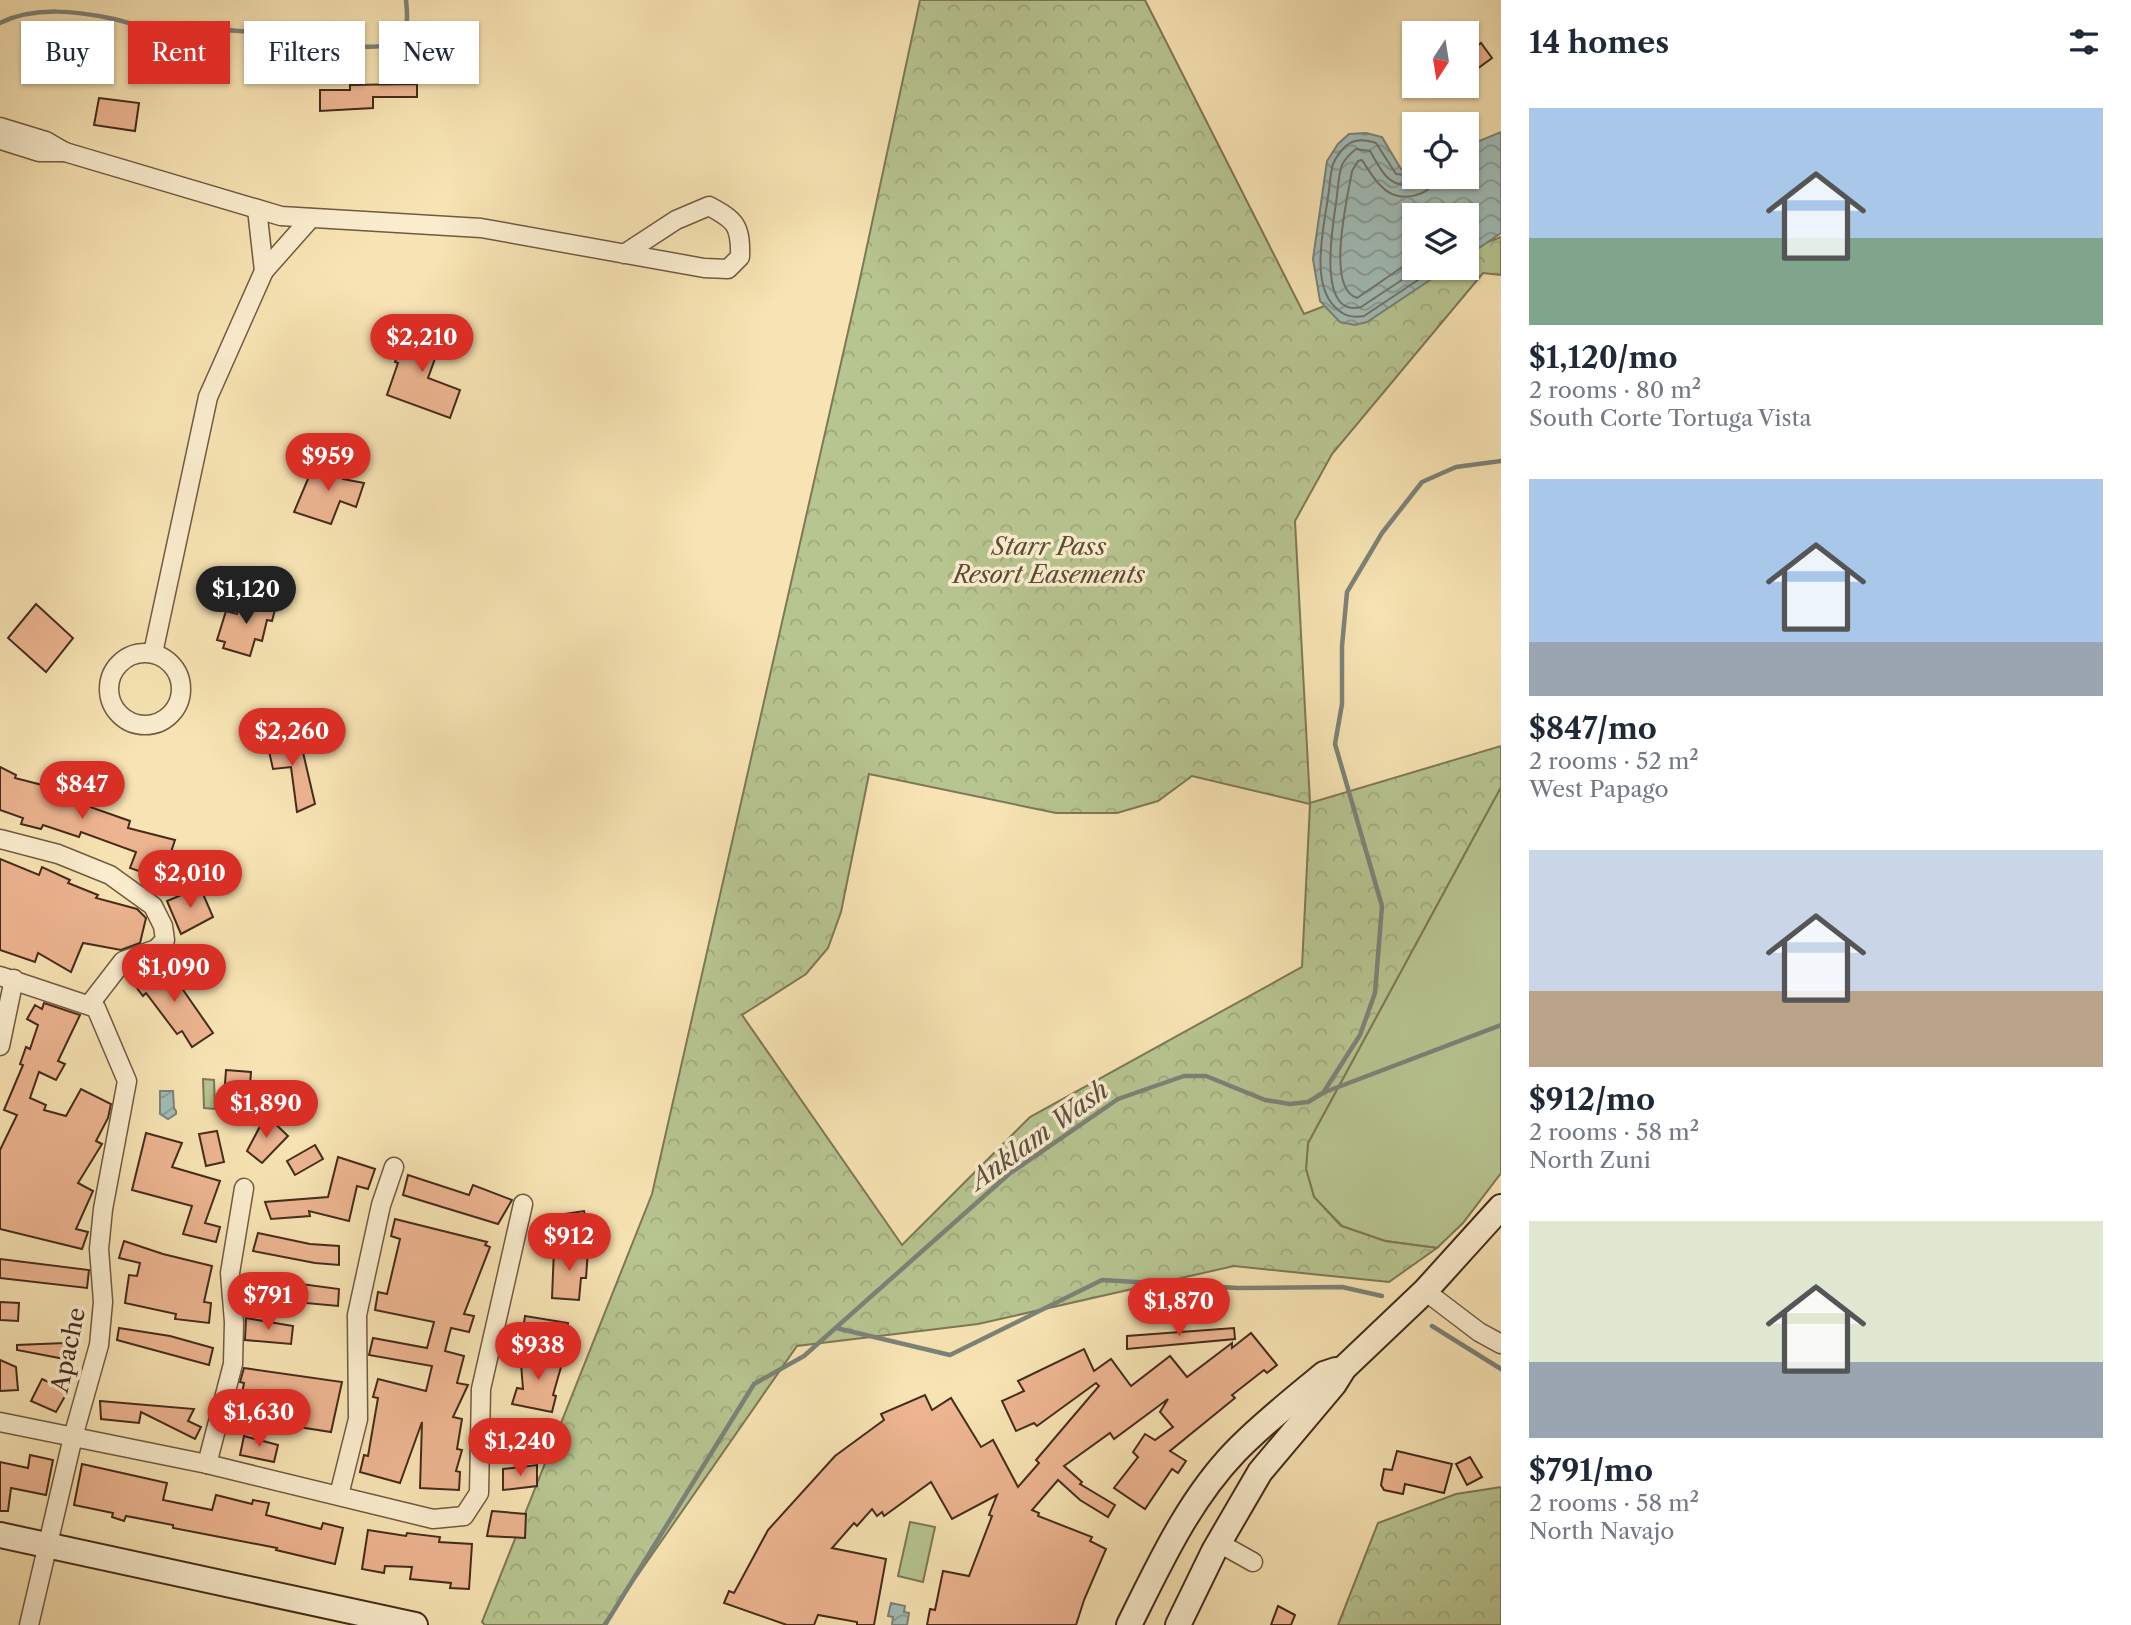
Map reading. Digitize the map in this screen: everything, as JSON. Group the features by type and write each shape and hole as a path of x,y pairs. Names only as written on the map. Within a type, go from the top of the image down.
{"street":[{"path":"0,127 46,141 65,152 281,216 481,228 624,254 704,268 728,269 740,257 741,235 731,218 709,206 676,220 624,254"},
{"path":"0,138 39,152 65,152"},
{"path":"257,209 264,271"},
{"path":"153,653 208,397 264,271 311,218"},
{"path":"153,653 165,657 174,665 180,676 180,701 174,712 164,720 153,725 141,725 120,715 109,694 109,682 120,662 130,655 153,653"},
{"path":"0,839 58,854 110,875 152,906 163,926 165,940 156,949 123,961 89,1005 7,977 0,1046"},
{"name":"Apache","path":"29,1625 73,1437 99,1345 103,1302 99,1249 103,1209 127,1081 96,1008 89,1005"},
{"path":"339,1495 358,1419 356,1314 381,1205 394,1167"},
{"path":"207,1464 233,1364 234,1322 230,1273 244,1188"},
{"path":"0,1422 207,1464 433,1519 464,1516 479,1493 481,1389 523,1204"},
{"path":"1178,1625 1219,1543 1260,1472 1334,1384 1344,1368 1425,1291 1501,1207"},
{"path":"1425,1291 1479,1332 1501,1344"},
{"path":"1129,1625 1192,1508 1235,1452 1324,1374 1344,1368"},
{"path":"0,1535 415,1625"},
{"path":"1219,1543 1253,1562"}],"green space":[{"name":"Starr Pass Resort Easements","path":"920,0 1145,0 1304,314 1402,276 1402,280 1477,280 1332,454 1295,521 1310,803 1501,746 1501,787 1308,1143 1306,1169 1314,1197 1341,1226 1385,1241 1437,1248 1389,1282 1234,1266 978,1324 797,1346 603,1625 485,1625 482,1622 652,1194 858,288","holes":["869,774 1056,813 1117,813 1158,801 1192,776 1310,804 1302,967 1030,1117 902,1245 742,1015 806,974 828,948 841,912"]},
{"name":"Starr Pass Resort Easements","path":"1501,237 1501,275 1483,273 1479,278 1479,245"},
{"path":"1501,787 1501,1173 1463,1223 1437,1248 1385,1241 1342,1226 1314,1197 1306,1169 1308,1143"},
{"path":"203,1079 214,1080 215,1109 204,1108"},
{"path":"1501,1487 1501,1625 1338,1625 1378,1523 1456,1494"},
{"path":"910,1522 935,1527 923,1582 898,1576"}],"water":[{"path":"1501,132 1501,233 1479,248 1479,203 1402,203 1402,280 1430,280 1367,322 1355,325 1340,322 1320,301 1313,259 1327,161 1338,144 1349,134 1366,133 1382,137 1402,169 1402,189 1479,189 1479,141"},
{"path":"160,1091 173,1091 176,1114 168,1119 160,1114"},
{"path":"891,1603 905,1606 904,1612 909,1613 907,1625 892,1625 893,1617 888,1616"}],"building":[{"path":"1481,43 1492,58 1479,68 1479,45"},
{"path":"417,84 417,97 373,97 373,108 320,111 320,90 350,90 350,85"},
{"path":"99,98 139,103 135,131 94,125"},
{"path":"425,324 445,331 428,378 460,390 450,418 387,395 402,343 405,344 410,332 421,336"},
{"path":"330,462 347,470 343,479 364,483 356,507 340,501 331,524 294,512 313,467 325,471"},
{"path":"257,596 277,602 272,621 267,620 262,641 255,639 250,656 223,648 225,642 217,640 226,611 237,614 240,605 254,609"},
{"path":"36,604 73,638 46,672 8,638"},
{"path":"264,729 292,741 293,750 302,748 315,804 297,812 291,767 273,769"},
{"path":"0,767 16,775 15,778 93,798 90,807 130,821 128,828 175,840 160,885 156,877 130,868 136,852 81,832 79,837 43,825 41,829 21,824 23,818 0,810"},
{"path":"0,859 39,875 42,867 70,880 68,883 98,895 96,898 137,909 146,918 140,943 121,950 83,943 71,972 38,953 35,962 0,950"},
{"path":"200,887 213,917 181,934 167,901"},
{"path":"163,961 213,1033 192,1047 182,1031 177,1034 146,993 143,996 133,983"},
{"path":"44,1003 80,1015 58,1061 65,1064 56,1080 39,1072 30,1098 46,1105 44,1110 66,1116 81,1089 111,1104 108,1118 96,1141 102,1144 78,1183 93,1191 76,1229 88,1232 82,1249 0,1229 0,1150 17,1115 4,1110 23,1065 20,1064 26,1047 30,1049 38,1025 27,1019 35,1005 42,1009"},
{"path":"226,1070 251,1072 248,1113 223,1111"},
{"path":"266,1115 288,1136 262,1163 247,1151"},
{"path":"217,1131 224,1162 206,1166 199,1134"},
{"path":"146,1133 182,1143 172,1167 220,1181 205,1223 220,1227 216,1242 183,1234 192,1206 132,1190"},
{"path":"315,1145 323,1159 295,1175 287,1161"},
{"path":"338,1157 375,1169 368,1189 357,1186 349,1221 309,1211 310,1216 271,1219 265,1202 328,1197"},
{"path":"408,1175 469,1195 473,1185 512,1200 498,1224 403,1195"},
{"path":"584,1211 588,1227 550,1229 550,1216"},
{"path":"395,1219 487,1242 485,1245 490,1247 464,1314 474,1316 469,1332 451,1328 445,1351 464,1356 457,1383 468,1385 453,1417 462,1419 457,1449 462,1450 456,1471 460,1472 459,1490 420,1488 422,1422 400,1483 360,1472 364,1455 368,1456 378,1398 373,1397 378,1379 426,1391 432,1366 369,1355 373,1338 427,1348 434,1322 375,1310 378,1292 387,1294 400,1239 391,1236"},
{"path":"258,1233 310,1244 339,1246 339,1265 253,1251"},
{"path":"124,1241 212,1266 204,1302 211,1303 209,1323 175,1319 176,1314 125,1303 129,1275 137,1276 140,1263 119,1258"},
{"path":"554,1249 588,1250 586,1278 581,1278 579,1300 552,1298"},
{"path":"0,1259 89,1270 87,1288 0,1278"},
{"path":"249,1277 339,1289 338,1306 250,1298 245,1296"},
{"path":"0,1302 19,1303 18,1321 0,1320"},
{"path":"525,1316 568,1323 566,1337 523,1330"},
{"path":"246,1318 293,1326 291,1344 245,1340"},
{"path":"119,1328 170,1336 213,1348 209,1365 117,1340"},
{"path":"1234,1328 1235,1339 1127,1349 1127,1336"},
{"path":"1251,1333 1277,1365 1267,1373 1264,1370 1232,1395 1235,1398 1170,1451 1186,1461 1178,1473 1172,1469 1145,1509 1114,1488 1138,1457 1133,1452 1145,1434 1155,1440 1173,1427 1160,1412 1168,1399 1114,1439 1110,1433 1064,1466 1082,1482 1080,1484 1115,1505 1108,1517 1080,1500 1058,1480 1032,1510 1039,1513 1038,1516 1092,1537 1090,1541 1106,1549 1076,1625 927,1625 930,1609 935,1610 943,1571 969,1576 992,1516 989,1515 997,1495 952,1519 931,1482 884,1516 882,1512 877,1516 872,1509 857,1526 854,1523 832,1548 886,1559 874,1625 857,1625 857,1622 818,1615 814,1625 787,1625 724,1603 729,1591 734,1593 768,1530 835,1456 884,1420 881,1414 925,1395 932,1410 951,1398 981,1447 993,1440 1018,1487 1039,1463 1036,1460 1099,1386 1096,1383 1037,1426 1034,1423 1016,1431 1002,1401 1024,1391 1018,1381 1084,1349 1094,1371 1111,1359 1131,1386 1170,1356 1187,1377 1232,1343 1232,1348"},
{"path":"65,1343 79,1346 75,1361 17,1350 17,1345"},
{"path":"520,1351 563,1360 553,1395 556,1396 552,1412 512,1404 517,1388 523,1389"},
{"path":"0,1360 16,1367 18,1390 0,1391"},
{"path":"244,1368 342,1382 331,1432 247,1419 248,1415 238,1413 244,1383 240,1382"},
{"path":"42,1379 68,1391 56,1412 31,1401"},
{"path":"100,1401 194,1409 188,1421 201,1427 195,1439 141,1412 139,1423 101,1419"},
{"path":"505,1428 548,1436 544,1455 502,1448"},
{"path":"244,1436 278,1445 274,1462 240,1455"},
{"path":"1397,1451 1452,1464 1444,1493 1405,1484 1403,1494 1384,1490 1381,1485 1384,1469 1392,1470"},
{"path":"30,1455 53,1460 46,1495 11,1488 8,1511 0,1511 0,1462 28,1468"},
{"path":"1470,1457 1482,1477 1467,1485 1456,1464"},
{"path":"82,1464 167,1483 163,1500 212,1510 216,1495 252,1504 253,1500 269,1503 266,1515 321,1529 323,1523 343,1528 335,1564 276,1550 277,1548 173,1528 173,1525 126,1516 124,1521 112,1517 113,1513 74,1505"},
{"path":"537,1465 537,1486 503,1490 503,1469"},
{"path":"492,1511 526,1514 525,1538 487,1536"},
{"path":"368,1530 406,1536 407,1533 440,1537 439,1542 472,1544 469,1589 450,1588 451,1583 410,1579 412,1567 385,1566 384,1573 362,1569"},
{"path":"1278,1606 1295,1615 1291,1625 1271,1625"}],"waterway":[{"path":"0,23 27,14 71,12 146,27 251,32 366,47 389,44 401,36 407,20 406,0"},
{"name":"Anklam Wash","path":"605,1625 754,1384 804,1356 1009,1174 1118,1099 1184,1076 1206,1076 1265,1100 1290,1104 1308,1102 1323,1093 1360,1035 1375,993 1382,906 1335,744 1342,704 1342,646 1347,592 1382,533 1422,482 1456,467 1501,461"},
{"path":"1325,1092 1501,1025"},
{"path":"836,1328 950,1355 1102,1280 1238,1288 1342,1287 1382,1296"},
{"path":"1432,1326 1501,1369"}]}
